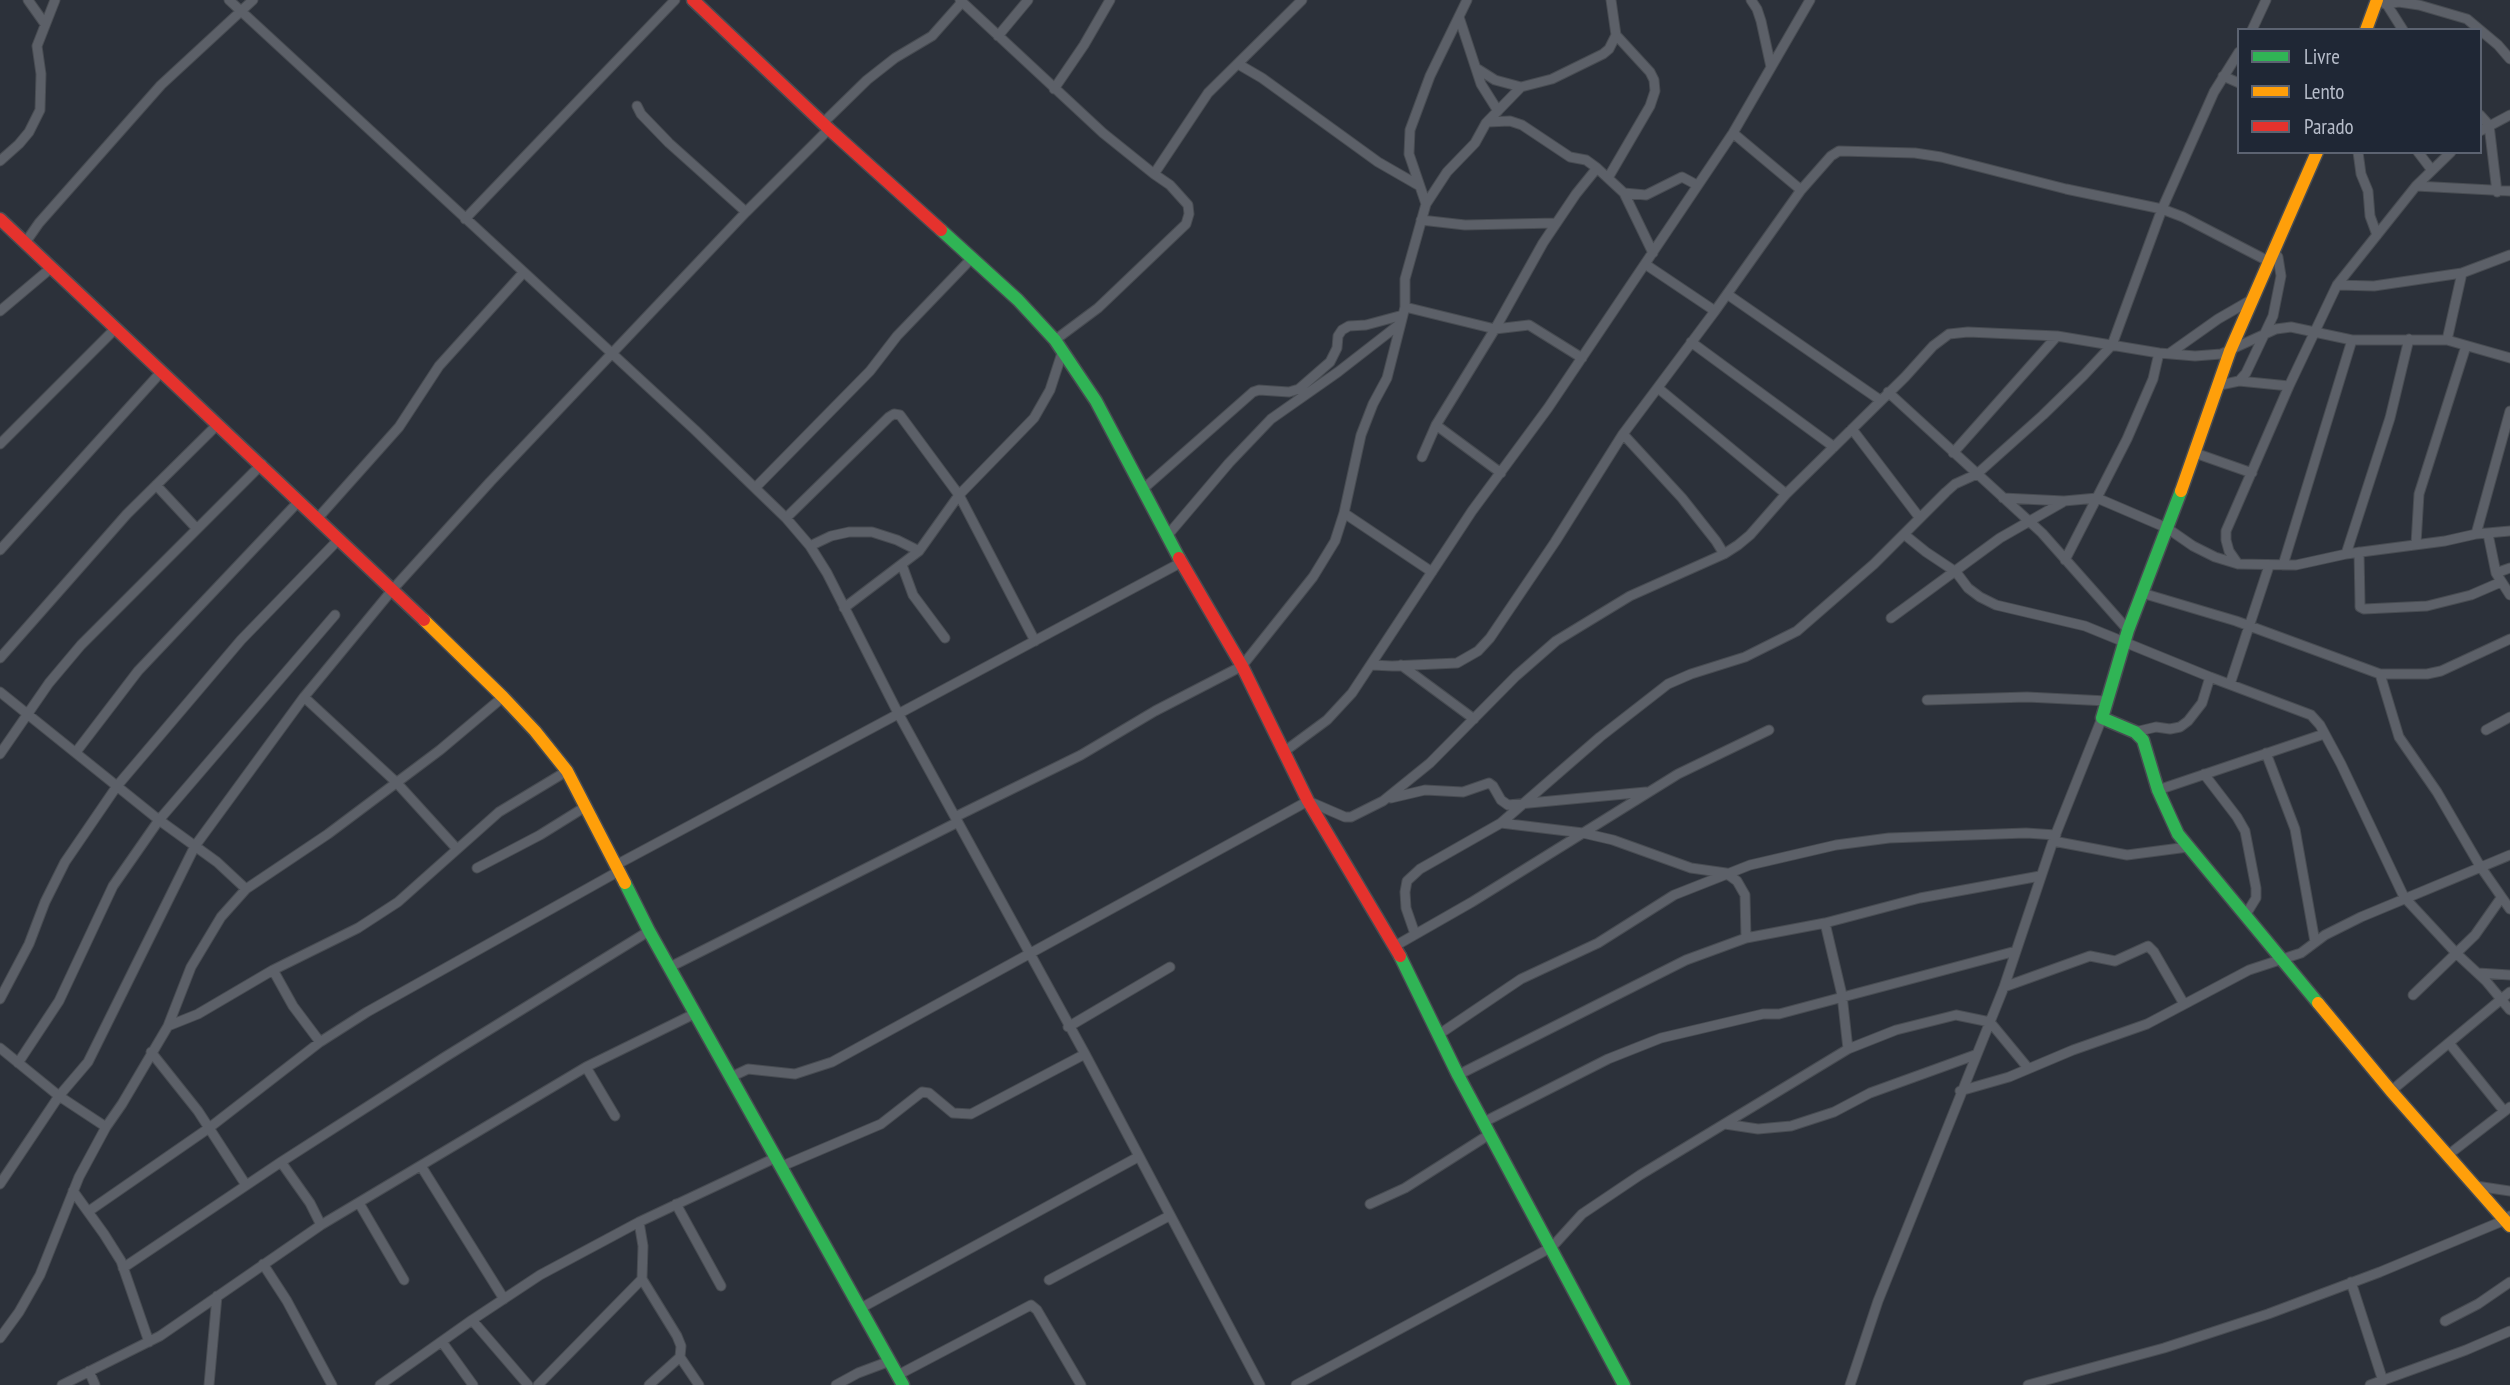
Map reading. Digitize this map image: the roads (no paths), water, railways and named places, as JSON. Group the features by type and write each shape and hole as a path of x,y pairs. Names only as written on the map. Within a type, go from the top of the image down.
{"street":[{"path":"28,0 46,24"},
{"path":"0,161 29,132 40,110 41,74 37,46 55,0"},
{"path":"229,0 755,488 810,546 827,573 898,713 1085,1055 1260,1385"},
{"path":"25,243 39,223 161,85 253,0"},
{"path":"465,219 675,0"},
{"path":"693,0 826,126 1018,300 1059,345 1096,401 1167,537 1242,666 1308,801 1395,946 1458,1075 1624,1385"},
{"path":"998,36 1028,0"},
{"path":"1054,89 1110,0"},
{"path":"1154,174 1202,100 1301,0"},
{"path":"1426,204 1409,154 1410,130 1430,76 1467,0"},
{"path":"1476,68 1495,80 1521,87 1552,79 1603,54 1609,49 1616,34 1611,0"},
{"path":"1751,0 1761,21 1771,67"},
{"path":"1285,751 1327,720 1352,693 1372,665 1472,511 1582,358 1733,133 1810,0"},
{"path":"2253,28 2266,0"},
{"path":"0,1184 59,1096 88,1062 194,846 304,697 393,589 876,73 932,36 961,1 1131,158 1176,190 1188,205 1189,214 1186,224 1059,345 1050,390 1034,418 959,495 919,551 844,608"},
{"path":"2366,28 2382,1"},
{"path":"2382,1 2402,28"},
{"path":"2382,1 2419,5 2467,19 2478,28"},
{"path":"1459,17 1481,84 1498,111"},
{"path":"2482,32 2510,59"},
{"path":"1608,178 1650,106 1655,91 1650,72 1616,34"},
{"path":"1415,934 1406,908 1405,892 1408,881 1420,869 1500,823 1600,737 1668,684 1757,652 1797,631 1844,592 1955,484 1977,474 2043,415 2112,345 2162,209 2223,76 2237,55"},
{"path":"1238,64 1262,78 1378,162 1418,185"},
{"path":"2223,76 2237,82"},
{"path":"670,967 1081,755 1242,666 1313,577 1335,541 1361,435 1387,378 1403,315 1405,279 1426,204 1447,172 1475,144 1486,122 1521,87"},
{"path":"637,106 641,114 669,143 746,212"},
{"path":"2482,130 2510,115"},
{"path":"2482,117 2489,125 2497,192"},
{"path":"1486,122 1510,121 1522,125 1570,157 1586,160 1597,168 1624,193 1653,253"},
{"path":"1733,133 1801,190"},
{"path":"1372,665 1457,663 1478,651 1519,598 1623,434 1801,190 1839,150 1915,153 1941,157 2066,189 2162,209 2270,256 2278,257 2281,276 2273,316 2246,373 2239,381"},
{"path":"1850,1385 1878,1301 1960,1091 2004,987 2040,876 2102,718 2126,636 2220,385 2230,351 2316,154"},
{"path":"2358,154 2361,174 2368,191 2370,216 2377,235"},
{"path":"2420,154 2431,169"},
{"path":"2238,564 2229,551 2226,531 2336,285 2416,186 2449,154"},
{"path":"1422,457 1436,425 1556,223 1597,168"},
{"path":"1624,193 1646,195 1682,177 1697,185"},
{"path":"2416,186 2510,191"},
{"path":"0,219 393,589 535,731 566,771 649,931 901,1380 1031,1305 1037,1310 1081,1385"},
{"path":"1421,220 1465,225 1556,223"},
{"path":"2336,285 2360,288 2462,273 2510,255"},
{"path":"755,488 870,370 897,336 972,258"},
{"path":"1645,264 1715,311"},
{"path":"0,311 51,268"},
{"path":"317,519 399,427 439,366 523,273"},
{"path":"2447,340 2462,273"},
{"path":"1727,293 1880,400"},
{"path":"2170,353 2218,319 2251,300"},
{"path":"1142,490 1253,392 1299,389 1331,362 1342,330 1349,326 1366,325 1403,315 1495,329 1529,324 1582,358"},
{"path":"1167,537 1229,463 1271,419 1347,365 1403,315"},
{"path":"1308,801 1351,817 1382,801 1430,763 1529,664 1556,641 1630,596 1724,554 1750,535 1786,494 1942,337 1950,334 1968,332 2057,336 2159,353 2195,356 2230,351 2266,332 2291,327 2352,340 2447,340 2510,358"},
{"path":"0,444 116,328"},
{"path":"1953,453 2057,336"},
{"path":"2346,554 2390,418 2409,339"},
{"path":"2283,565 2352,340"},
{"path":"1691,342 1834,447"},
{"path":"2416,544 2419,494 2466,346"},
{"path":"2065,560 2146,397 2158,366 2159,353"},
{"path":"0,550 162,370"},
{"path":"2220,385 2239,381 2289,386"},
{"path":"1658,388 1786,494"},
{"path":"1888,392 2042,533 2126,636"},
{"path":"2476,534 2510,411"},
{"path":"786,518 894,414 904,419 959,495 1035,641"},
{"path":"0,658 87,562 113,529 218,424"},
{"path":"1436,425 1501,473"},
{"path":"1852,429 1919,517"},
{"path":"1623,434 1682,498 1724,554"},
{"path":"2195,453 2252,473"},
{"path":"0,754 49,683 81,645 262,464"},
{"path":"156,485 197,529"},
{"path":"2003,498 2064,501 2097,498 2167,528 2215,557 2238,564 2306,564 2346,554 2510,531"},
{"path":"1891,618 2000,538 2064,501"},
{"path":"76,752 138,671 299,502"},
{"path":"1344,513 1432,572"},
{"path":"810,546 849,531 872,532 919,551"},
{"path":"1905,534 1956,572 1968,588 1996,605 2126,636 2210,677 2311,715 2341,764 2404,897 2510,1010"},
{"path":"2488,534 2499,577 2510,595"},
{"path":"0,999 29,944 45,902 65,862 117,786 241,640 339,539"},
{"path":"2359,552 2360,603 2364,609 2427,606 2463,597 2510,568"},
{"path":"89,1211 209,1128 320,1042 367,1012 618,868 898,713 1182,562"},
{"path":"902,565 913,595 945,638"},
{"path":"2230,684 2269,566"},
{"path":"2142,593 2248,626 2380,674 2427,674 2441,671 2510,639"},
{"path":"18,1063 59,1001 113,886 159,820 335,615"},
{"path":"1401,665 1474,719"},
{"path":"2380,674 2399,737 2437,792 2480,866 2510,909"},
{"path":"2135,732 2156,727 2180,727 2202,703 2210,677"},
{"path":"0,692 159,820 225,869 246,889"},
{"path":"304,697 396,782 457,849"},
{"path":"0,1338 19,1312 40,1275 73,1191 106,1127 168,1026 191,967 222,917 246,889 328,834 440,750 503,697"},
{"path":"1927,700 2027,697 2108,701"},
{"path":"2486,730 2510,717"},
{"path":"2028,1385 2164,1348 2275,1312 2508,1220 2391,1091 2178,834 2158,790 2143,740 2135,732 2102,718"},
{"path":"1395,946 1701,762 1769,730"},
{"path":"2158,790 2324,734"},
{"path":"2266,753 2295,829 2315,942"},
{"path":"168,1026 198,1014 273,970 368,922 398,902 499,812 566,771"},
{"path":"2204,774 2245,831 2256,888 2256,898 2245,916"},
{"path":"1382,801 1425,790 1463,792 1489,783 1504,803 1521,805 1650,792"},
{"path":"731,1077 748,1069 795,1074 832,1062 1308,801"},
{"path":"477,868 540,835 585,807"},
{"path":"1500,823 1583,833 1613,840 1691,869 1726,873 1737,881 1745,895 1746,938"},
{"path":"1438,1035 1521,979 1598,943 1674,895 1750,865 1836,845 1889,838 2026,833 2127,855 2188,847"},
{"path":"2170,851 2178,834"},
{"path":"1960,1091 1989,1084 2161,1018 2249,970 2301,953 2336,929 2404,897 2510,855"},
{"path":"1458,1075 1686,960 1746,938 1825,923 1901,903 2040,876"},
{"path":"2413,995 2475,935 2501,898"},
{"path":"1825,923 1842,995 1848,1049"},
{"path":"123,1268 281,1161 649,931"},
{"path":"2004,987 2090,956 2115,961 2148,946 2184,1004"},
{"path":"1370,1204 1405,1188 1487,1128 1608,1059 1661,1038 1763,1014 1779,1014 1842,995 2016,951"},
{"path":"1068,1027 1170,967"},
{"path":"273,970 293,1006 320,1042"},
{"path":"2478,973 2510,975"},
{"path":"2391,1091 2510,992"},
{"path":"62,1385 149,1342 321,1225 586,1067 696,1013"},
{"path":"1296,1385 1552,1247 1582,1214 1640,1175 1848,1049 1896,1030 1942,1017 1964,1015 1990,1022 2028,1068"},
{"path":"2448,1155 2507,1109 2449,1043"},
{"path":"0,1048 59,1096 106,1127"},
{"path":"151,1052 183,1091 246,1185"},
{"path":"380,1385 540,1275 676,1204 881,1124 922,1092 929,1093 953,1113 971,1114 1085,1055"},
{"path":"1725,1124 1758,1129 1791,1126 1834,1112 1870,1093 1975,1055"},
{"path":"586,1067 615,1116"},
{"path":"861,1308 1138,1157"},
{"path":"281,1161 310,1203 321,1225"},
{"path":"421,1166 504,1298"},
{"path":"2476,1186 2510,1191"},
{"path":"73,1191 115,1250 149,1342"},
{"path":"359,1203 404,1280"},
{"path":"676,1204 721,1286"},
{"path":"1049,1280 1169,1216"},
{"path":"639,1222 643,1246 642,1279 677,1336 681,1346 680,1357 699,1385"},
{"path":"263,1264 287,1301 332,1385"},
{"path":"538,1385 642,1279"},
{"path":"2351,1282 2383,1381"},
{"path":"2445,1321 2478,1304 2510,1282"},
{"path":"209,1385 217,1296"},
{"path":"472,1320 527,1385"},
{"path":"2370,1385 2510,1331"},
{"path":"442,1342 473,1385"},
{"path":"649,1385 680,1357"},
{"path":"836,1385 864,1370 890,1361"},
{"path":"89,1371 95,1385"}]}
